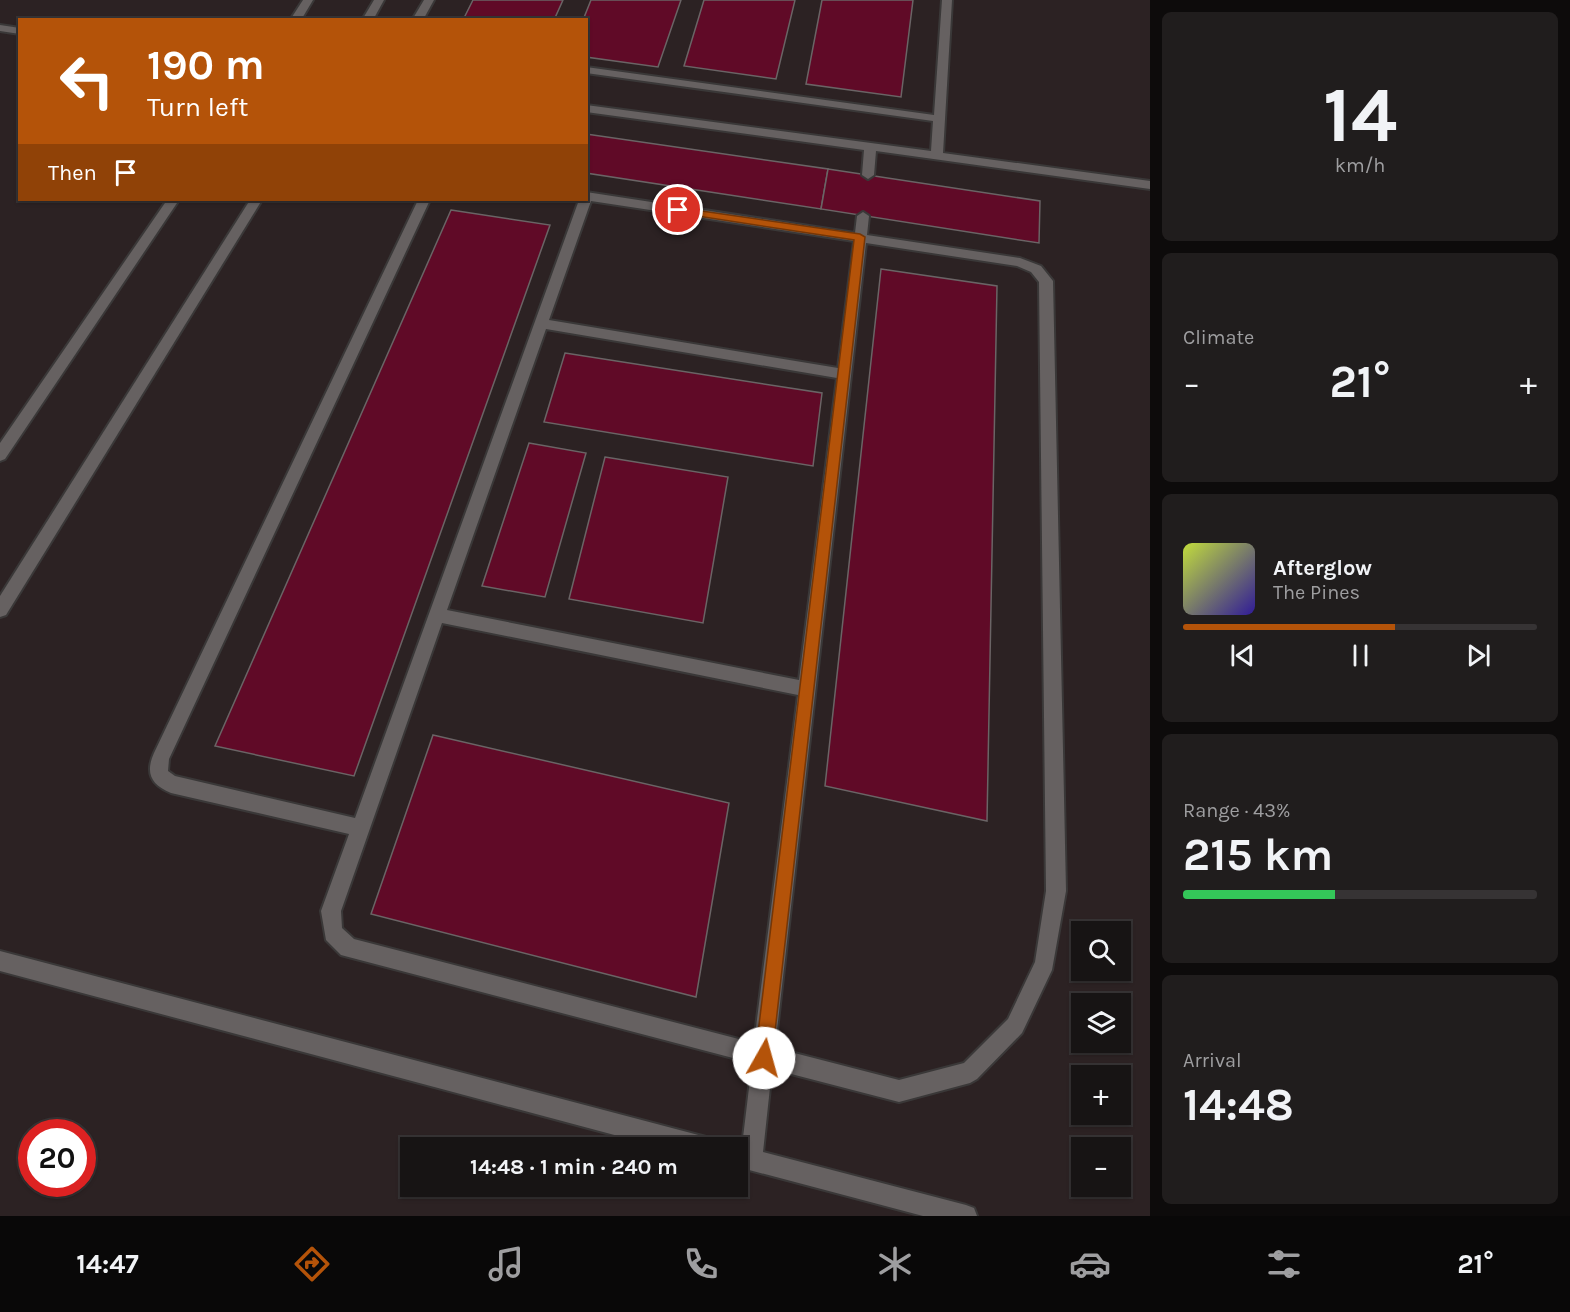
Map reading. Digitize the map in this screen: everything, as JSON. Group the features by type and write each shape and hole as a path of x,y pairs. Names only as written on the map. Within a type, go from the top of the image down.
{"lane":[{"path":"296,18 308,0"},
{"path":"368,18 379,0"},
{"path":"418,18 429,0"},
{"path":"937,156 947,0"},
{"path":"0,28 18,31"},
{"path":"588,70 941,118"},
{"path":"588,108 1150,185"},
{"path":"868,175 870,147"},
{"path":"585,201 332,911 333,933 348,948 764,1058 899,1091 970,1072 1015,1026 1045,963 1056,891 1046,281 1036,269 1020,262 588,198"},
{"path":"0,455 172,201"},
{"path":"0,610 255,201"},
{"path":"361,828 171,784 158,775 160,759 424,201"},
{"path":"748,1142 764,1058 863,216"},
{"path":"541,323 844,374"},
{"path":"437,615 807,689"},
{"path":"0,961 664,1137"},
{"path":"748,1159 966,1216"}],"shaded area":[{"path":"0,0 1150,0 1150,1216 0,1216"}],"building":[{"path":"473,0 563,0 555,18 464,18"},
{"path":"591,0 681,0 658,67 588,57 588,18 584,18"},
{"path":"704,0 795,0 776,79 684,66"},
{"path":"822,0 913,0 901,97 806,84"},
{"path":"588,134 828,169 821,209 588,173"},
{"path":"828,169 1040,201 1039,243 821,209"},
{"path":"451,210 550,225 354,776 215,746"},
{"path":"881,269 997,286 987,821 825,786"},
{"path":"565,353 822,393 813,466 544,422"},
{"path":"529,443 586,453 545,597 482,586"},
{"path":"605,457 728,477 703,623 569,599"},
{"path":"433,735 729,803 696,997 371,914"}],"route":[{"path":"678,210 860,237 764,1058"}]}
